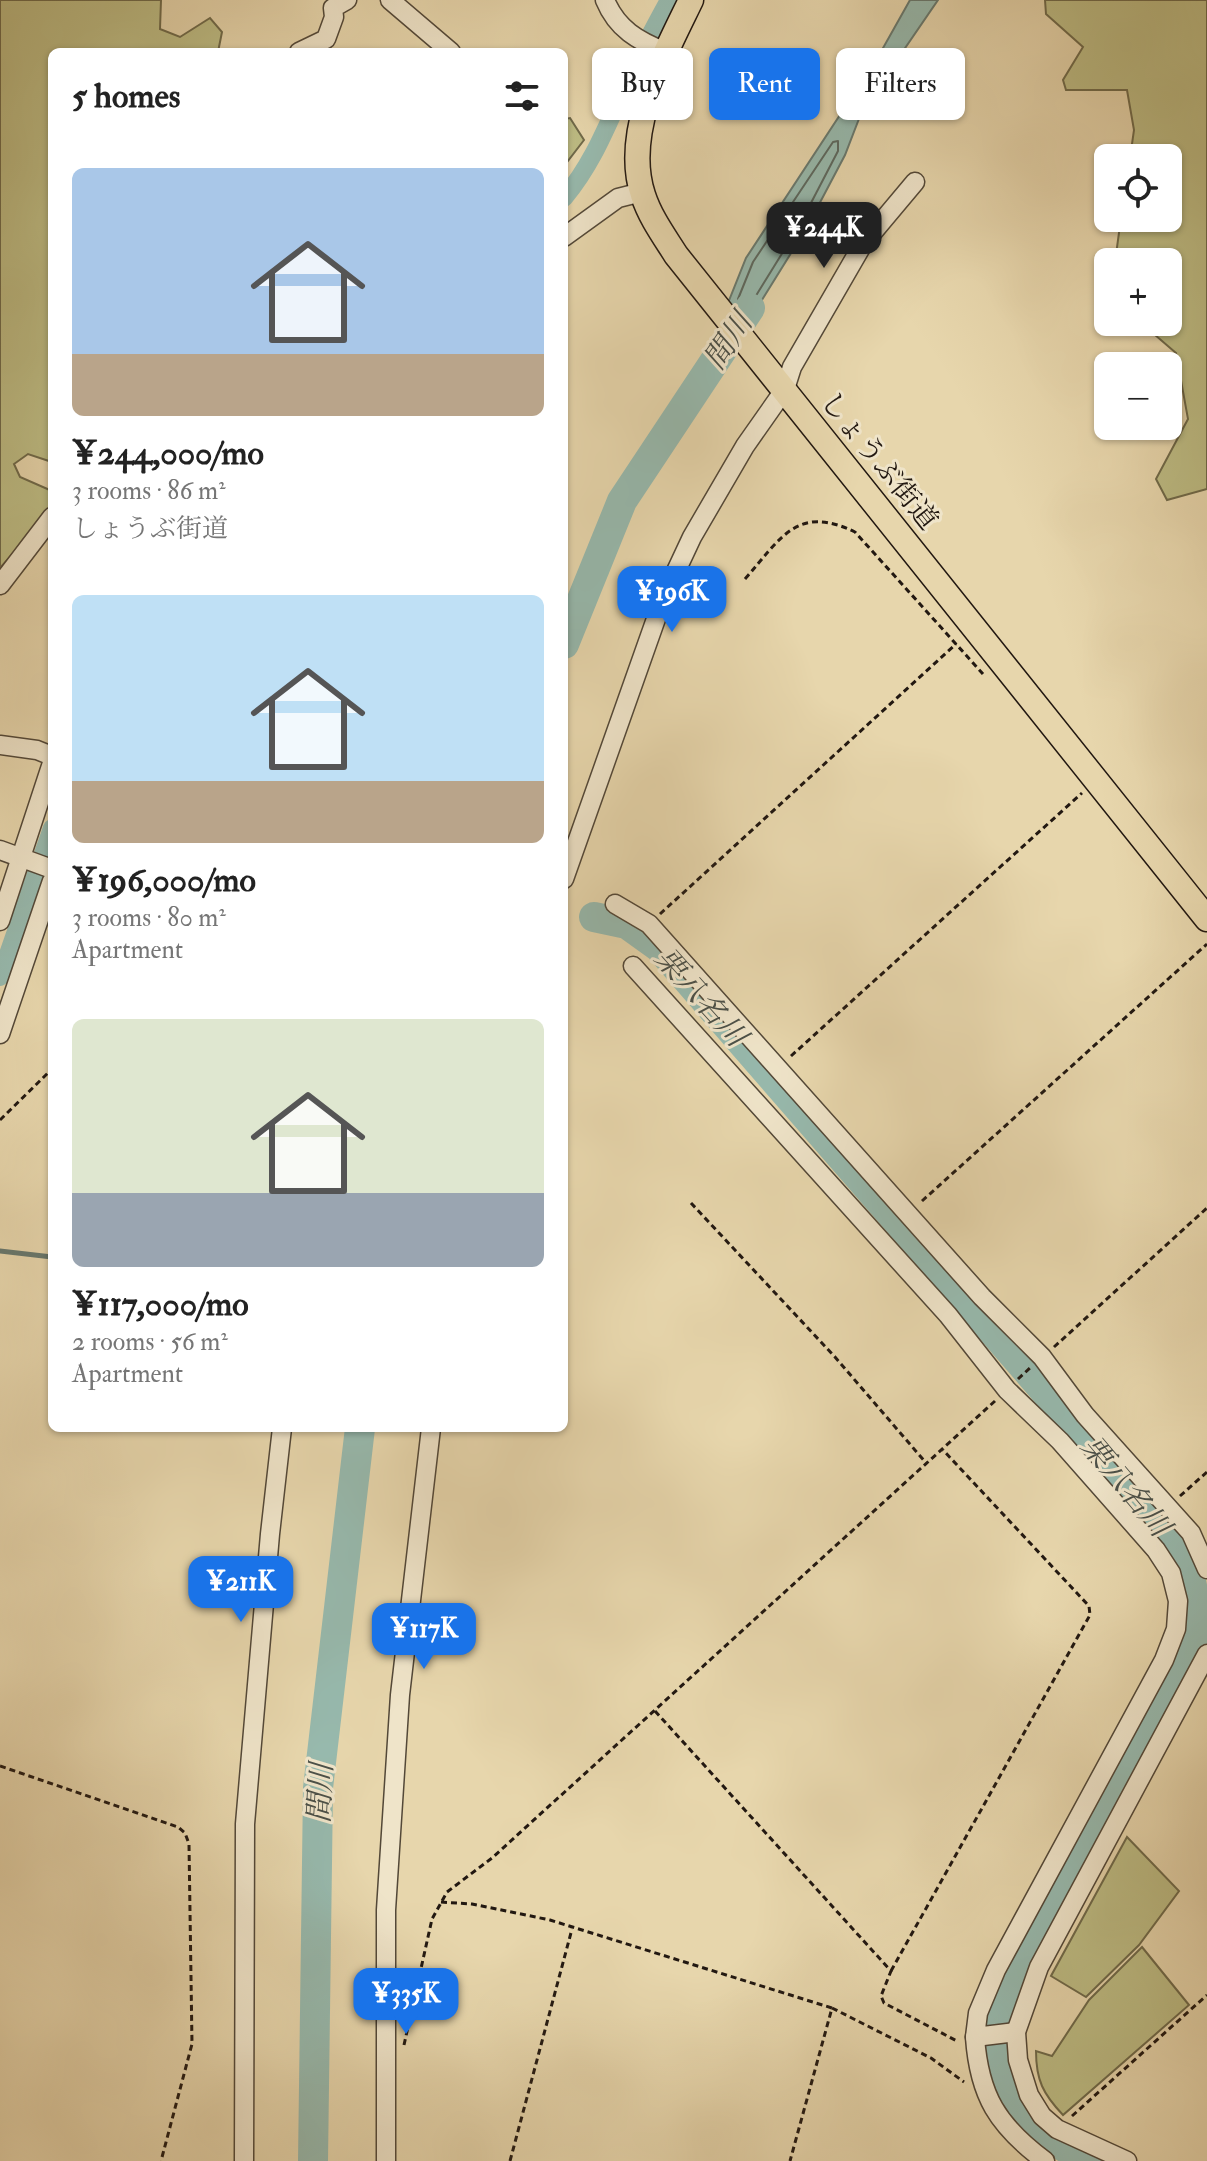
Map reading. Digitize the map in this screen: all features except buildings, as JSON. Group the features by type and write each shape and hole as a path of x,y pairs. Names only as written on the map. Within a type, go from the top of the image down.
{"main road":[{"name":"しょうぶ街道","path":"668,48 691,0"},
{"name":"しょうぶ街道","path":"643,120 637,160 642,192 676,255 1206,917"}],"street":[{"path":"307,48 326,39 334,17 333,8 347,0"},
{"path":"390,0 446,48"},
{"path":"605,0 612,16 631,36 657,48"},
{"path":"568,868 663,599 692,537 863,244 915,182"},
{"path":"568,234 618,198 642,192"},
{"path":"0,585 48,522"},
{"path":"0,745 48,754"},
{"path":"0,921 24,859 48,777"},
{"path":"0,850 48,871"},
{"path":"0,1034 48,882"},
{"path":"615,904 649,924 1039,1359 1191,1533 1207,1569"},
{"path":"633,966 948,1315 1009,1388 1060,1441 1156,1550 1171,1573 1178,1601 1176,1629 1164,1660 996,1970 978,2013 977,2040 982,2082 1006,2128 1045,2161"},
{"path":"244,2161 245,1824 282,1432"},
{"path":"386,2161 386,1910 400,1695 431,1432"},
{"path":"1127,2161 1057,2129 1042,2116 1029,2095 1013,2033 1039,1967 1207,1654"},
{"path":"977,2040 1013,2033"}],"path":[{"path":"745,579 773,547 804,521 831,520 855,532 986,677"},
{"path":"649,924 956,644"},
{"path":"777,1068 1097,779"},
{"path":"907,1214 1207,944"},
{"path":"0,1120 48,1073"},
{"path":"691,1203 835,1357 927,1464"},
{"path":"403,2049 432,1919 440,1902 655,1711 1207,1208"},
{"path":"943,1450 1089,1606 1090,1615 891,1971 881,1996 884,2003 963,2044 977,2040"},
{"path":"1168,1507 1207,1472"},
{"path":"655,1711 891,1971"},
{"path":"0,1766 178,1827 185,1833 189,1844 192,2044 161,2161"},
{"path":"440,1902 522,1913 832,2008 931,2058 971,2086 982,2082"},
{"path":"510,2161 572,1929"},
{"path":"1057,2129 1207,1995"},
{"path":"790,2161 832,2008"}],"shaded area":[{"path":"0,0 161,0 160,29 180,37 210,18 222,32 219,48 48,48 48,461 28,454 14,464 20,477 48,489 48,514 0,568"},
{"path":"1045,0 1207,0 1207,489 1167,500 1156,479 1177,440 1182,440 1182,430 1188,419 1182,386 1182,352 1175,352 1156,336 1182,336 1182,248 1117,248 1119,232 1182,232 1182,144 1132,144 1134,130 1127,90 1066,90 1063,80 1083,47 1046,14"},
{"path":"568,118 584,140 568,161"},
{"path":"1127,1837 1179,1891 1139,1945 1086,1997 1051,1976"},
{"path":"1142,1947 1189,2005 1063,2115 1042,2086 1036,2051 1052,2056 1089,2000"}],"water":[{"path":"910,0 938,0 905,48 883,48"},
{"path":"837,120 859,120 845,155 806,229 747,324 728,303 746,258"}],"waterway":[{"path":"568,193 593,155 669,0"},
{"name":"間川","path":"568,634 622,501 750,308"},
{"path":"0,977 48,839"},
{"name":"栗八名川","path":"594,917 627,924 659,947 1157,1520 1186,1567 1195,1615 1190,1654 1001,2005 1002,2058 1016,2100 1045,2133 1090,2161"},
{"path":"0,1251 48,1257"},
{"name":"間川","path":"313,2161 318,1788 360,1432"}]}
